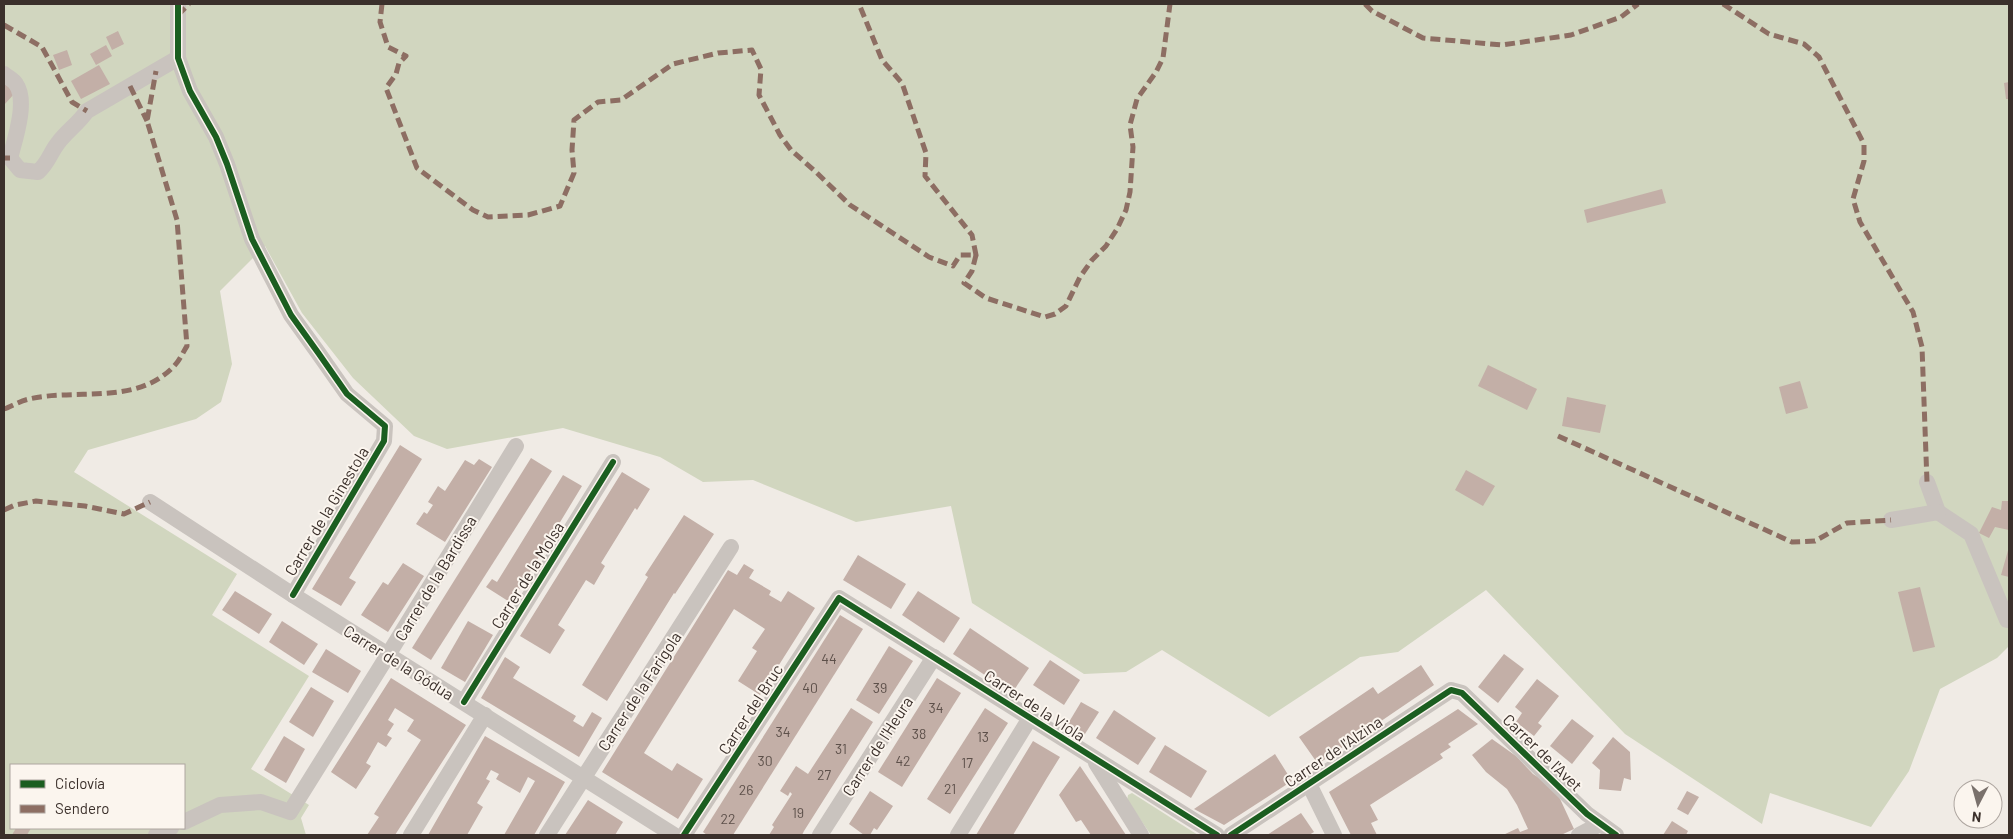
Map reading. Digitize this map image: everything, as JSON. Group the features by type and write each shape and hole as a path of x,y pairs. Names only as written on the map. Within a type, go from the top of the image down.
{"street":[{"path":"4,74 17,84 21,104 19,126 10,158 20,170 38,172 47,163 57,144 78,124 87,111 178,58 178,4"},
{"name":"Carrer de la Ginestola","path":"178,58 190,90 216,137 252,239 291,315 347,394 385,426 384,441 293,595"},
{"name":"Carrer de la Bardissa","path":"185,822 220,804 261,802 290,812 516,446"},
{"name":"Carrer de la Molsa","path":"464,702 614,462"},
{"path":"1927,482 1938,512 1971,534 2007,620 2009,620"},
{"name":"Carrer de la Gódua","path":"150,502 388,656 674,835"},
{"path":"1891,520 1938,512"},
{"name":"Carrer de la Farigola","path":"547,835 731,547"},
{"name":"Carrer de la Viola","path":"839,598 1216,835"},
{"name":"Carrer del Bruc","path":"684,835 839,598"},
{"name":"Carrer de l'Heura","path":"820,835 934,657"},
{"name":"Carrer de l'Alzina","path":"1231,835 1451,690"},
{"name":"Carrer de l'Avet","path":"1451,690 1462,693 1600,824 1616,835"},
{"path":"411,835 485,715"},
{"path":"958,835 1030,718"},
{"name":"Carrer de la Viola","path":"1094,759 1141,835"},
{"path":"1309,784 1334,835"},
{"path":"1579,835 1600,824"},
{"path":"156,835 169,829"}],"green space":[{"path":"4,4 2009,4 2009,646 1997,658 1940,689 1909,771 1871,827 1770,793 1762,824 1625,734 1486,590 1398,652 1360,657 1269,717 1162,650 1126,672 1084,674 972,603 951,506 856,522 753,480 703,482 660,457 563,428 447,449 414,436 353,378 302,313 265,246 220,291 232,364 221,402 196,419 88,450 74,472 237,574 212,615 309,676 251,769 309,805 301,818 306,835 4,835"},
{"path":"1132,793 1198,835 1151,835 1127,800 1128,795"}],"building":[{"path":"118,31 124,44 112,50 106,37"},
{"path":"106,45 112,56 96,65 90,54"},
{"path":"67,50 72,65 59,70 53,55"},
{"path":"99,65 110,84 81,99 71,81"},
{"path":"2009,82 2009,99 2006,99 2004,83"},
{"path":"4,83 15,93 4,105"},
{"path":"1662,189 1666,203 1587,223 1584,210"},
{"path":"1488,365 1537,389 1527,410 1478,386"},
{"path":"1800,381 1808,408 1786,414 1779,387"},
{"path":"1567,397 1606,405 1600,433 1562,426"},
{"path":"400,445 422,459 349,578 356,582 341,606 312,589"},
{"path":"531,458 552,471 431,660 412,648"},
{"path":"479,459 492,467 445,542 416,524 424,512 427,514 433,505 428,502 438,486 445,491 465,460 474,465"},
{"path":"1466,470 1495,486 1483,506 1455,490"},
{"path":"622,472 650,489 637,510 635,508 601,563 605,566 594,585 586,580 558,625 565,630 550,654 520,636"},
{"path":"563,475 582,486 511,603 486,587 492,579 497,582"},
{"path":"2002,501 2009,501 2009,530 1995,527 1989,538 1979,533 1992,507 2001,510"},
{"path":"684,515 714,534 674,593 607,701 582,685 648,577 645,575"},
{"path":"2009,547 2009,577 2001,575"},
{"path":"858,555 906,584 891,609 843,580"},
{"path":"403,563 424,576 388,632 361,615 383,582 388,585"},
{"path":"744,564 754,570 749,578 771,591 769,595 781,602 788,591 815,608 760,695 738,681 757,651 752,648 765,629 734,609 644,753 672,771 677,763 703,779 678,819 602,772 728,570 737,575"},
{"path":"1920,587 1935,647 1913,652 1898,592"},
{"path":"235,591 272,614 259,634 222,610"},
{"path":"918,591 960,618 944,643 902,615"},
{"path":"840,615 863,629 733,835 707,835 703,832"},
{"path":"282,621 318,644 304,665 269,642"},
{"path":"468,621 493,635 465,682 441,668"},
{"path":"970,628 1029,668 1012,693 953,654"},
{"path":"889,646 913,661 879,714 856,700"},
{"path":"326,649 361,671 348,693 312,672"},
{"path":"1504,654 1524,669 1498,703 1478,687"},
{"path":"505,657 520,667 513,678 576,716 573,721 583,727 592,712 602,718 579,757 481,698"},
{"path":"1050,660 1080,680 1064,705 1033,685"},
{"path":"1421,665 1434,685 1318,764 1299,737 1373,687 1378,694"},
{"path":"391,678 466,725 395,835 367,835 379,817 374,814 421,740 407,731 414,720 395,708 388,720 394,724 387,735 392,738 386,747 378,742 366,763 371,766 356,789 331,772"},
{"path":"937,678 961,693 902,787 878,772"},
{"path":"1537,679 1559,696 1538,723 1542,726 1534,736 1516,722 1522,713 1515,707"},
{"path":"311,687 334,701 313,737 289,722"},
{"path":"1081,702 1099,712 1083,737 1066,727"},
{"path":"851,708 873,722 802,835 769,835 774,827 772,825 792,794 790,792 788,796 780,791 796,766 808,774"},
{"path":"985,708 1008,723 950,814 927,799"},
{"path":"1458,709 1478,724 1448,744 1451,747 1440,754 1443,758 1370,805 1378,820 1371,823 1377,835 1351,835 1329,792"},
{"path":"1114,710 1156,738 1138,765 1096,738"},
{"path":"1572,719 1594,736 1572,764 1550,746"},
{"path":"284,736 305,749 286,783 264,770"},
{"path":"485,736 565,782 534,835 504,835 535,781 528,777 520,793 496,779 499,774 491,770 486,779 490,781 477,803 483,807 467,835 428,835"},
{"path":"1613,737 1630,752 1631,780 1624,778 1621,791 1599,789 1600,770 1592,763"},
{"path":"1492,739 1516,756 1533,774 1555,788 1574,829 1561,835 1503,835 1518,828 1520,832 1528,829 1507,789 1486,772 1472,755"},
{"path":"1033,741 1060,757 1013,835 976,835"},
{"path":"1165,745 1207,771 1191,798 1149,772"},
{"path":"1275,754 1292,781 1224,825 1194,809"},
{"path":"1080,766 1126,835 1091,835 1081,820 1076,822 1059,795"},
{"path":"870,791 893,806 877,830 874,828 870,835 864,835 849,824"},
{"path":"1687,791 1699,797 1688,815 1677,809"},
{"path":"588,800 623,822 615,835 565,835"},
{"path":"1301,813 1314,832 1309,835 1267,835"},
{"path":"1672,821 1688,831 1686,835 1663,835"},
{"path":"15,829 30,829 27,835 12,835"}],"marked path":[{"path":"178,15 189,4"},
{"path":"382,4 380,22 388,47 406,56 399,63 396,74 386,88 417,168 473,210 488,217 528,215 560,206 574,173 572,150 574,120 598,102 621,100 673,64 718,53 752,50 761,69 759,95 780,135 791,150 850,205 929,257 953,266 960,255 976,255 972,235 925,176 926,153 902,83 882,60 859,4"},
{"path":"976,255 972,271 964,283 986,298 1045,317 1055,314 1066,306 1080,277 1092,260 1106,246 1126,210 1130,192 1133,147 1130,125 1137,99 1156,72 1163,58 1170,4"},
{"path":"1365,4 1372,11 1423,38 1502,45 1571,35 1621,17 1638,4"},
{"path":"1723,4 1769,34 1804,44 1819,57 1864,144 1864,161 1853,199 1860,222 1913,312 1922,347 1927,482"},
{"path":"4,25 42,47 72,102 87,111"},
{"path":"4,409 29,399 125,391 143,386 160,378 175,365 187,346 177,220 147,121 156,71"},
{"path":"130,86 147,121"},
{"path":"4,158 10,158"},
{"path":"1558,436 1792,542 1815,541 1847,523 1891,520"},
{"path":"4,510 15,505 36,501 85,506 124,514 150,502"}],"cycle path":[{"path":"178,4 178,58 190,91 216,137 252,239 291,315 347,394 385,426 384,441 293,595"},
{"path":"464,702 613,462"},
{"path":"684,835 839,598 1217,835"},
{"path":"1231,835 1451,690 1462,693 1587,814 1616,835"}]}
